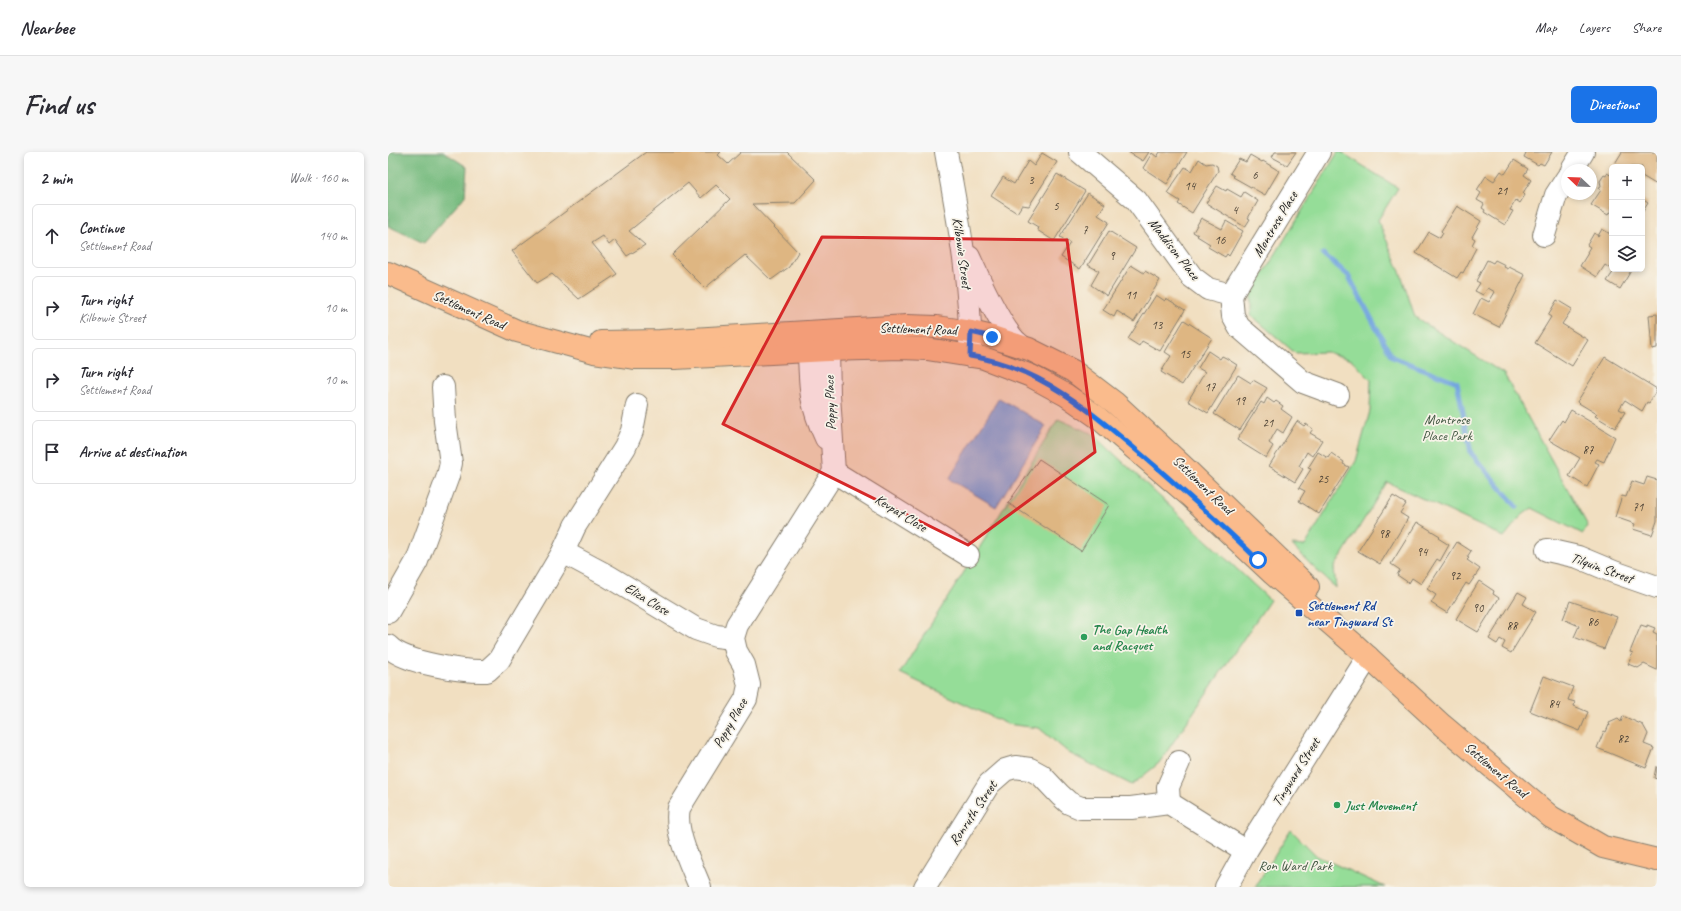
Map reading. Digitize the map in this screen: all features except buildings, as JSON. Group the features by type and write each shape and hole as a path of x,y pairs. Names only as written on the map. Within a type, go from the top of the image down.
{"main road":[{"name":"Settlement Road","path":"388,273 503,326 553,341 660,341 818,344 887,337 926,326 971,332 1020,346 1073,371 1115,403 1295,574 1317,597 1362,651"},
{"name":"Settlement Road","path":"887,337 927,349 995,362 1031,376 1086,408 1192,498 1273,574 1362,651 1442,725 1551,817 1603,847 1657,860"}],"street":[{"name":"Kilbowie Street","path":"946,152 966,274 971,332 970,356"},
{"name":"Maddison Place","path":"1080,152 1136,200 1192,277 1208,289 1231,295"},
{"name":"Montrose Place","path":"1231,295 1319,152"},
{"path":"1576,164 1583,152"},
{"path":"1544,235 1556,196 1561,188"},
{"path":"961,241 1003,324 1020,346"},
{"path":"1231,295 1233,316 1239,327 1303,382 1338,395"},
{"name":"Poppy Place","path":"818,344 833,464"},
{"path":"388,612 417,561 448,476 451,463 445,420 443,387"},
{"path":"388,646 399,655 425,662 469,672 487,672 499,660 562,552 575,526 625,447 632,431 637,405"},
{"path":"733,638 737,625 833,464"},
{"name":"Kevpat Close","path":"833,464 968,555"},
{"name":"Tilquin Street","path":"1547,550 1578,557 1614,572 1657,587"},
{"name":"Eliza Close","path":"562,552 608,576 696,629 716,636 733,638"},
{"name":"Poppy Place","path":"700,887 679,831 677,818 679,808 746,699 749,685 744,665 736,651 733,638"},
{"name":"Tingward Street","path":"1226,887 1362,651"},
{"path":"1179,762 1168,787 1168,803 1246,851"},
{"name":"Ronruth Street","path":"925,887 989,784 1005,770 1015,767 1030,769 1041,775 1060,795 1069,802 1081,808 1131,808 1168,803"}],"highlighted area":[{"path":"822,237 1067,240 1095,452 968,545 723,424"}],"green space":[{"path":"388,152 444,152 467,167 465,196 424,243 388,226"},
{"name":"Montrose Place Park","path":"1338,152 1341,152 1398,188 1378,220 1401,274 1415,317 1504,374 1588,526 1583,534 1532,508 1521,516 1504,537 1387,482 1334,568 1336,588 1292,545 1305,546 1356,461 1370,411 1371,380 1352,360 1327,352 1295,353 1251,315 1251,294"},
{"name":"The Gap Health and Racquet","path":"1058,419 1093,434 1270,600 1159,763 1132,785 1069,753 1039,728 1007,724 900,673 983,542"},
{"name":"Ron Ward Park","path":"1291,830 1317,856 1385,887 1255,887"}],"water":[{"path":"999,398 1046,426 996,507 949,479"}],"waterway":[{"path":"1323,254 1348,275 1392,357 1457,382 1471,453 1517,507"}],"place":[{"name":"Settlement Rd near Tingward St","path":"1299,613"},
{"name":"The Gap Health and Racquet","path":"1084,637"},
{"name":"Just Movement","path":"1337,805"}],"route":[{"path":"992,337 971,332 970,356 984,358 1031,376 1053,387 1086,408 1192,498 1258,560"}]}
